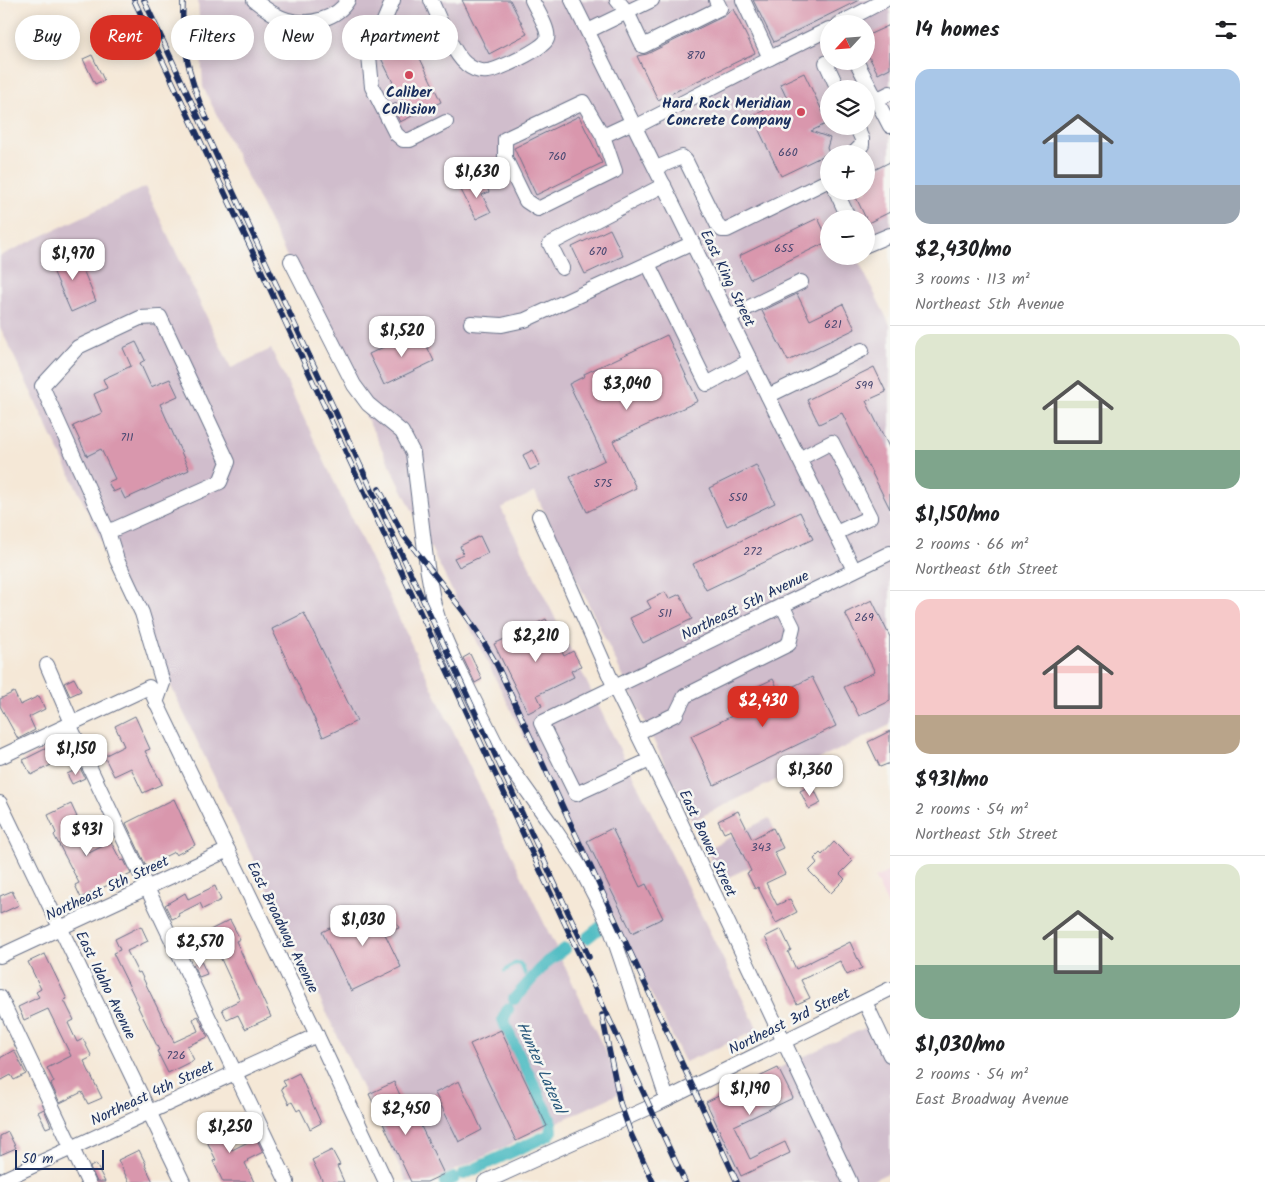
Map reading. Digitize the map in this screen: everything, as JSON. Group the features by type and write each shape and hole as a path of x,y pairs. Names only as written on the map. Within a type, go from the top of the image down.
{"street":[{"path":"254,0 267,10 287,20 304,23 331,16 344,7 348,0"},
{"path":"393,0 370,56 372,87 396,134 403,140 410,140 446,122"},
{"path":"431,0 461,60 476,70 486,72 540,47 547,41 546,29 532,0"},
{"name":"East King Street","path":"572,0 854,570"},
{"path":"617,0 627,12 643,46 720,8 716,0"},
{"path":"588,31 652,0"},
{"path":"743,0 770,58"},
{"path":"856,15 885,0"},
{"path":"603,136 634,124 820,33"},
{"path":"861,70 890,126"},
{"path":"876,100 890,93"},
{"path":"583,102 603,136 615,171 538,209 526,201 505,158 505,139 583,102"},
{"path":"656,168 682,157 718,226 722,230 727,230 820,184"},
{"path":"562,268 550,244 664,185"},
{"path":"875,241 890,235"},
{"path":"471,323 502,325 525,320 693,243"},
{"path":"291,261 354,385 368,404 402,432 413,453 427,567 434,605 444,634 456,664 501,754 580,866 600,906 611,930 667,1100"},
{"path":"648,264 707,384 751,360"},
{"path":"729,317 801,282"},
{"path":"108,532 220,482 228,462 160,317 140,318 78,347 42,386 108,532 117,560 142,614 163,683 156,703"},
{"path":"768,396 862,350"},
{"path":"800,459 832,442 870,517 836,533"},
{"name":"East Bower Street","path":"539,516 614,686 850,1182"},
{"name":"Northeast 5th Avenue","path":"650,760 576,794 541,723 890,553"},
{"path":"637,733 676,714 684,696 789,644 793,627 782,605"},
{"path":"46,665 71,724 147,888 287,1182"},
{"name":"East Broadway Avenue","path":"71,724 149,688 386,1182"},
{"path":"0,757 71,724"},
{"name":"East Idaho Avenue","path":"0,802 183,1182"},
{"name":"Northeast 5th Street","path":"0,956 228,850"},
{"name":"Northeast 3rd Street","path":"485,1182 667,1100 890,989"},
{"path":"0,997 88,1182"},
{"path":"865,1002 890,1055"},
{"name":"Northeast 4th Street","path":"0,1182 317,1035"}],"shaded area":[{"path":"198,0 890,0 890,245 875,252 875,210 820,210 820,265 860,265 890,325 890,725 692,821 535,492 501,508 758,1030 685,1062 203,87 201,60 254,60 254,15 199,15"},
{"path":"145,187 231,368 271,349 624,1091 430,1182 407,1182 0,327 0,256"},
{"path":"769,818 784,850 721,881 706,849"},
{"path":"890,871 890,910 875,878"},
{"path":"871,1025 890,1066 890,1172 869,1182 740,1182 704,1103"}],"building":[{"path":"462,0 510,0 527,34 489,54"},
{"path":"753,0 859,0 829,15 820,15 820,19 774,42"},
{"path":"733,9 755,53 658,100 637,56 647,54 724,16"},
{"path":"890,25 890,68 878,74 875,68 875,32"},
{"path":"90,56 90,60 94,60 104,80 95,84 83,59"},
{"name":"Caliber Collision","path":"382,60 421,60 441,102 400,122 392,105 402,101"},
{"path":"804,73 820,106 820,127 811,131 830,138 828,145 820,145 820,157 781,176 752,116 787,99 780,84"},
{"path":"579,116 602,163 536,195 514,148"},
{"path":"890,162 890,212 875,220 875,210 862,210 857,200 875,200 875,170"},
{"path":"483,179 489,192 482,195 491,212 476,219 461,190"},
{"path":"818,218 820,222 820,245 750,279 739,256"},
{"path":"610,229 623,256 585,274 572,247"},
{"path":"75,250 96,301 71,312 49,261"},
{"path":"797,294 810,320 843,304 855,329 788,361 762,311"},
{"path":"419,330 434,361 384,385 369,354"},
{"path":"667,335 698,401 613,441 636,488 587,512 570,477 605,460 569,384 585,376 584,374"},
{"path":"136,342 145,360 140,363 151,387 170,379 178,396 160,404 189,470 125,499 120,489 113,492 108,482 115,479 101,449 87,456 73,426 102,413 94,394 107,388 103,379 131,366 123,348"},
{"path":"874,367 886,392 866,401 890,449 890,509 842,413 819,424 807,400"},
{"path":"533,450 540,465 530,470 523,455"},
{"path":"756,465 775,503 727,526 709,488"},
{"path":"800,512 813,539 706,590 693,564"},
{"path":"480,536 488,553 459,567 454,558 463,554 460,546"},
{"path":"665,592 669,599 680,594 692,619 643,643 630,618 651,608 647,601"},
{"path":"872,600 890,637 890,701 859,716 844,687 875,672 845,613"},
{"path":"304,613 357,721 323,737 272,629"},
{"path":"546,619 564,656 573,651 581,666 571,671 574,677 537,695 542,706 528,713 494,644"},
{"path":"470,654 482,679 475,683 463,658"},
{"path":"812,677 836,726 714,785 691,736 738,713 731,699 773,679 780,693"},
{"path":"74,678 81,691 70,696 64,683"},
{"path":"14,692 20,705 39,696 45,709 29,717 35,730 18,739 0,706 0,699"},
{"path":"135,716 150,749 145,751 162,784 143,793 131,768 114,776 104,756 124,746 115,726"},
{"path":"890,731 890,763 880,767 868,742"},
{"path":"61,741 66,751 48,760 51,765 31,775 23,760"},
{"path":"80,768 85,778 72,784 67,774"},
{"path":"812,785 821,803 809,809 800,791"},
{"path":"174,799 195,845 176,855 174,852 146,866 126,823"},
{"path":"71,804 77,817 68,821 85,855 111,842 121,861 124,860 131,874 81,898 75,885 79,883 54,835 56,833 48,815"},
{"path":"738,811 752,839 773,828 783,848 774,852 785,874 766,883 777,905 790,899 797,912 776,923 758,887 755,889 747,873 751,871 731,830 724,833 718,821"},
{"path":"612,828 640,887 646,884 663,918 632,933 587,841"},
{"path":"834,842 853,861 840,874 845,879 831,893 809,871 817,863 814,859 820,853 822,855"},
{"path":"215,886 221,900 203,909 200,903 172,919 165,905 185,893 188,899"},
{"path":"12,891 19,905 0,914 0,896"},
{"path":"373,907 378,917 391,911 399,928 385,934 401,967 351,991 322,932"},
{"path":"230,920 240,939 236,941 271,1017 245,1029 238,1015 227,1020 222,1009 240,1000 208,931"},
{"path":"141,926 148,941 127,951 138,973 140,972 174,1042 198,1031 193,1019 198,1016 208,1037 187,1046 194,1060 168,1073 139,1006 113,953 120,950 115,939"},
{"path":"781,929 791,950 788,952 796,969 850,942 862,968 847,975 840,961 801,980 810,998 797,1004 765,937"},
{"path":"45,954 67,999 64,1000 74,1020 68,1023 77,1042 83,1039 92,1057 84,1061 102,1098 88,1104 82,1092 60,1103 51,1084 54,1082 47,1068 71,1056 48,1009 24,1020 18,1007 39,997 36,992 41,989 28,962"},
{"path":"201,961 207,974 199,977 193,965"},
{"path":"501,1030 547,1126 516,1141 470,1044"},
{"path":"14,1050 26,1074 14,1080 11,1075 0,1081 0,1058"},
{"path":"778,1068 793,1098 734,1126 750,1159 785,1142 790,1153 741,1176 706,1102"},
{"path":"299,1073 321,1123 310,1129 300,1109 297,1111 292,1102 289,1104 281,1088 286,1086 283,1081"},
{"path":"459,1081 482,1130 459,1142 435,1093"},
{"path":"394,1082 412,1121 417,1118 444,1174 427,1182 411,1182 369,1094"},
{"path":"44,1109 51,1126 46,1128 38,1112"},
{"path":"217,1119 232,1150 256,1138 263,1152 247,1160 245,1163 254,1182 223,1182 213,1161 216,1160 200,1127"},
{"path":"8,1132 16,1148 0,1155 0,1136"},
{"path":"139,1150 153,1182 129,1182 118,1160"},
{"path":"332,1150 340,1165 337,1166 344,1182 323,1182 312,1160"},
{"path":"96,1164 105,1182 97,1182 90,1167"}],"waterway":[{"name":"Hunter Lateral","path":"587,938 603,925"},
{"name":"Hunter Lateral","path":"514,999 547,962 565,949"},
{"path":"505,971 514,964 519,963 525,974"},
{"name":"Hunter Lateral","path":"464,1174 549,1135 552,1131 547,1112 503,1019 508,1009"},
{"name":"Hunter Lateral","path":"445,1182 454,1178"}],"railway":[{"path":"134,0 685,1182"},
{"path":"144,0 589,957"},
{"path":"183,0 183,31 188,61 195,90 207,119"},
{"path":"379,489 404,536 463,611 497,665 737,1182"},
{"path":"602,1015 620,1103 631,1134 653,1182"}],"place":[{"name":"Caliber Collision","path":"409,75"},
{"name":"Hard Rock Meridian Concrete Company","path":"801,112"}]}
